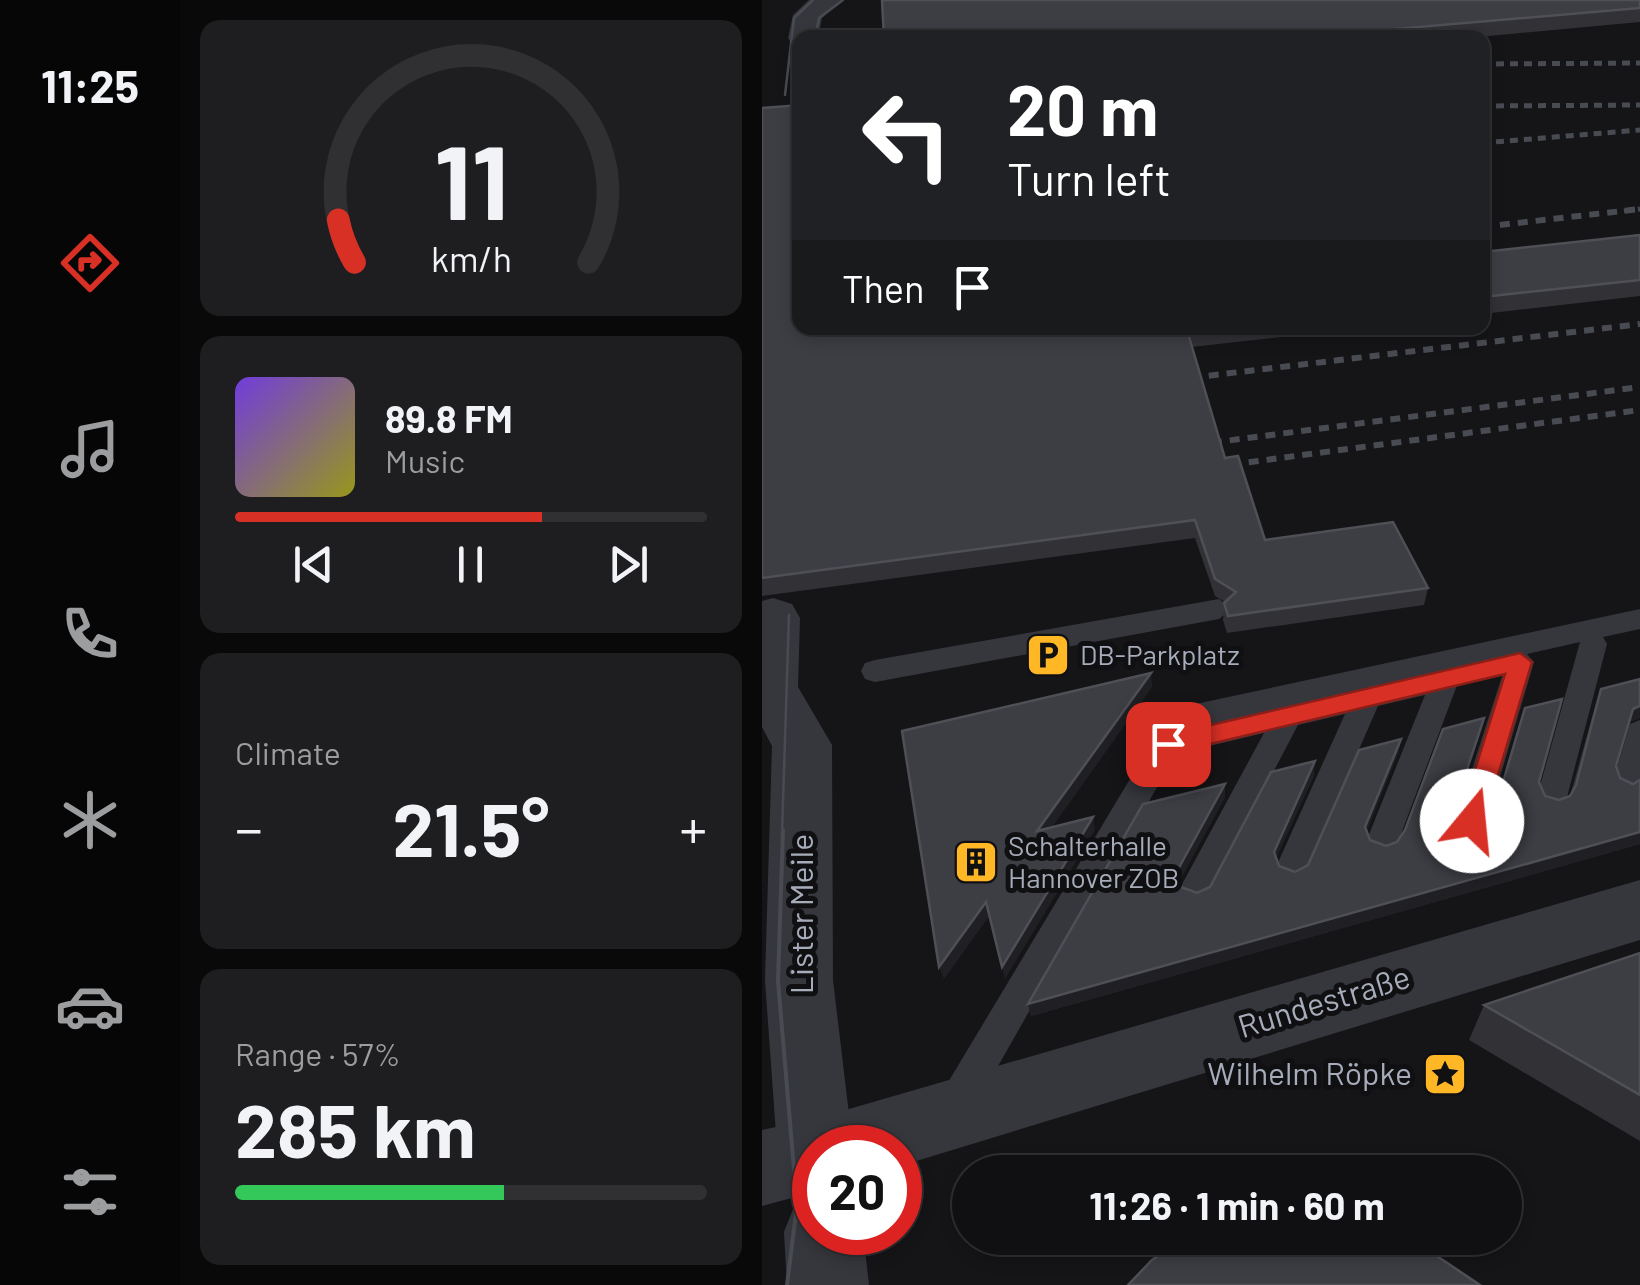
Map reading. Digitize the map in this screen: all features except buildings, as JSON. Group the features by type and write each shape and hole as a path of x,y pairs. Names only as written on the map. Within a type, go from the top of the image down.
{"street":[{"path":"805,30 808,15 827,0"},
{"name":"Lister Meile","path":"772,618 766,693 802,745 799,980 813,1125"},
{"name":"Rundestraße","path":"920,1125 1640,910"},
{"path":"762,1168 792,1158"},
{"path":"825,1255 828,1285"}],"lane":[{"path":"875,671 1220,609"},
{"path":"949,1117 1182,718 1640,619"},
{"path":"1168,744 1640,634"},
{"path":"1552,798 1593,644"},
{"path":"1472,821 1520,662"},
{"path":"1382,842 1445,680"},
{"path":"1292,867 1367,698"},
{"path":"1196,888 1288,716"},
{"path":"1628,781 1640,732"}],"tram line":[{"path":"793,30 794,18 813,0"},
{"path":"817,30 819,18 843,0"},
{"path":"785,95 792,35"},
{"path":"782,833 789,615"},
{"path":"783,830 778,981 797,1205 787,1285"}],"railway":[{"path":"1490,64 1640,63"},
{"path":"1490,106 1640,105"},
{"path":"1490,142 1640,130"},
{"path":"1490,226 1640,209 1624,211"},
{"path":"1173,380 1640,324"},
{"path":"1194,445 1640,387"},
{"path":"1213,467 1640,410"}],"place":[{"name":"DB-Parkplatz","path":"1048,655"},
{"name":"Schalterhalle Hannover ZOB","path":"976,862"},
{"name":"Wilhelm Röpke","path":"1445,1074"}],"route":[{"path":"1168,744 1520,662 1472,821"}]}
